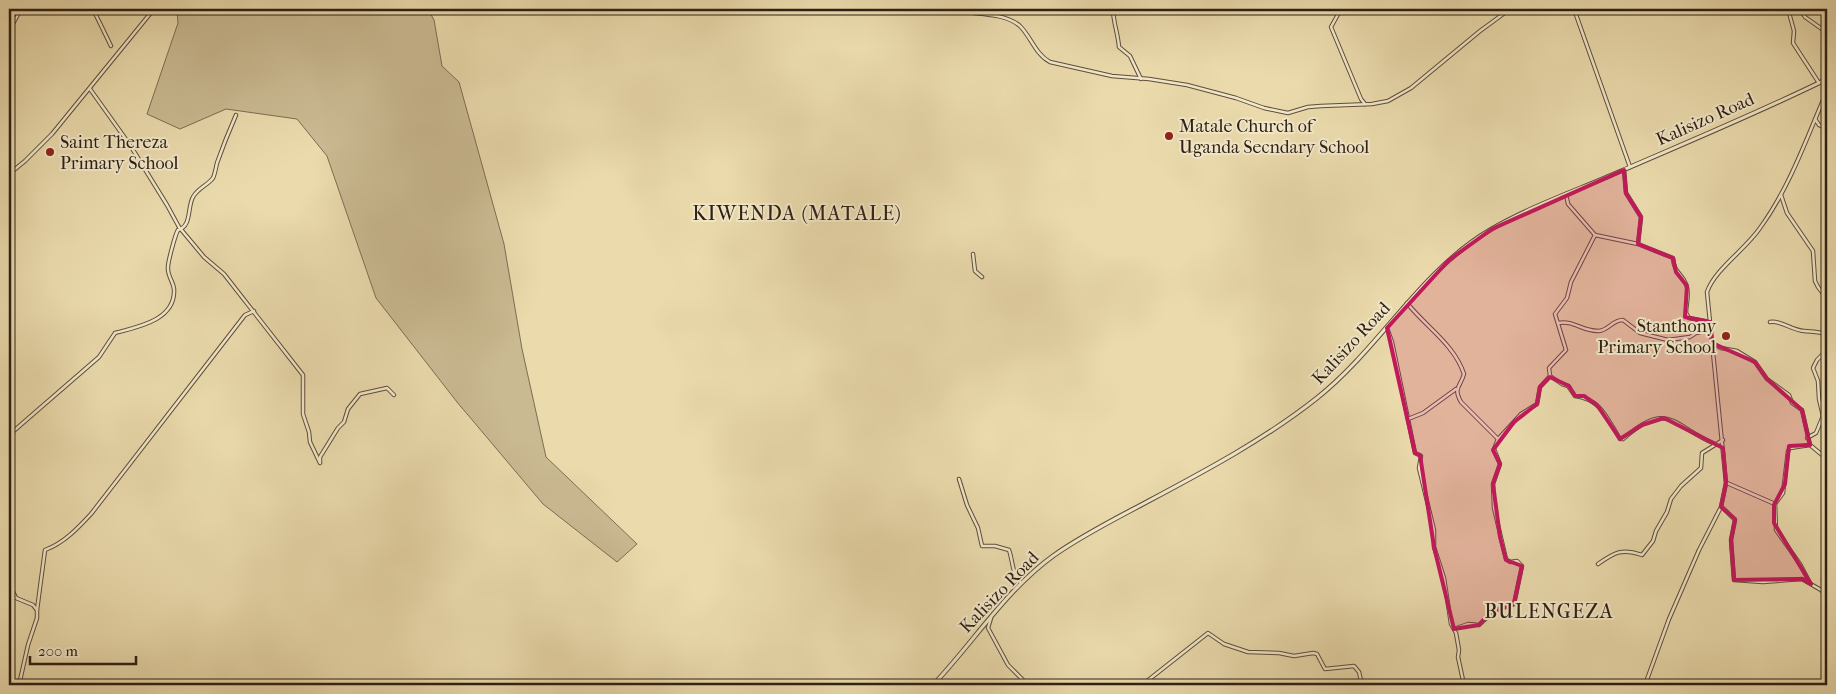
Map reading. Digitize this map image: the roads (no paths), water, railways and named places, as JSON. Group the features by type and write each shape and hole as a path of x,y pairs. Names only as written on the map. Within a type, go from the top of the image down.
{"street":[{"path":"9,32 21,9"},
{"path":"93,9 111,46"},
{"path":"9,174 52,134 154,9"},
{"path":"948,9 1013,22 1023,30 1050,62 1112,76 1187,85 1236,98 1264,108 1288,112 1308,107 1388,101 1411,88 1480,31 1510,9"},
{"path":"1113,9 1119,47 1130,56 1141,79"},
{"path":"1341,9 1331,27 1361,99 1366,104"},
{"path":"1574,9 1630,167"},
{"path":"1788,9 1794,31 1793,43 1819,83"},
{"path":"1800,9 1805,17 1826,32 1827,35"},
{"name":"Kalisizo Road","path":"933,685 1021,583 1039,567 1071,545 1234,454 1285,422 1336,383 1407,303 1457,254 1482,235 1566,194 1624,170 1827,78"},
{"path":"90,89 121,130 179,227 197,249 224,274 303,375 303,414 310,442 320,463 320,457 338,428 344,422 348,409 360,394 387,388 394,395"},
{"path":"1645,685 1669,619 1699,550 1721,507 1726,483 1706,296 1709,286 1714,278 1761,228 1780,195 1827,91"},
{"path":"9,435 99,357 115,333 140,326 165,313 174,298 174,288 167,266 175,236 190,217 189,209 192,198 198,190 213,178 236,115"},
{"path":"1815,119 1819,125 1827,129"},
{"path":"1624,170 1626,193 1641,217 1638,244"},
{"path":"1566,194 1568,204 1595,235 1638,244 1673,258 1673,266 1687,286 1686,313 1689,318 1710,322"},
{"path":"1780,195 1787,213 1813,251 1815,281 1827,299"},
{"path":"1595,235 1571,282 1567,298 1556,312 1555,317 1566,350 1549,368 1550,376 1568,386 1575,396 1585,397 1597,406 1620,439 1623,439 1642,425 1658,418 1664,418 1675,421 1715,444"},
{"path":"973,254 975,271 982,277"},
{"path":"1407,303 1454,352 1464,374 1456,389 1423,413 1408,419"},
{"path":"19,685 28,645 37,618 45,550 54,547 76,530 91,514 245,315 254,311"},
{"path":"1558,323 1567,321 1585,330 1603,331 1614,321 1623,320 1640,333 1668,340 1690,336 1711,329"},
{"path":"1770,322 1775,321 1796,330 1816,331 1827,335"},
{"path":"1386,328 1392,342 1415,452 1421,456 1419,468 1434,530 1434,547 1441,566 1464,685"},
{"path":"1807,438 1816,433 1822,416 1818,381 1813,368 1817,360 1826,352 1827,341"},
{"path":"1712,344 1737,351 1751,359 1759,366 1767,379 1790,395 1792,403 1802,410 1810,445 1827,459"},
{"path":"1454,629 1468,624 1479,625 1489,614 1514,604 1522,566 1517,561 1510,562 1506,559 1494,508 1493,484 1500,464 1494,449 1498,439 1521,414 1537,404 1540,387 1550,376"},
{"path":"1456,389 1461,402 1498,439"},
{"path":"1598,564 1610,555 1622,551 1642,555 1653,541 1672,499 1681,486 1701,468 1702,453 1722,440"},
{"path":"1810,445 1790,448 1788,451 1784,493 1775,504 1774,523 1776,530 1800,564 1811,584"},
{"path":"959,479 978,528 982,546 995,546 1009,550 1014,572 1021,583"},
{"path":"1726,483 1775,504"},
{"path":"1721,507 1735,520 1731,540 1734,580 1762,582 1802,579 1826,595"},
{"path":"1826,595 1823,579 1827,553"},
{"path":"9,583 16,598 33,604 37,610"},
{"path":"992,616 988,628 1008,664 1028,685"},
{"path":"1142,685 1208,633 1224,644 1248,652 1280,653 1294,656 1313,653 1317,654 1325,669 1354,666 1357,668 1362,685"}],"place":[{"name":"Matale Church of Uganda Secndary School","path":"1169,136"},
{"name":"Saint Thereza Primary School","path":"50,152"},
{"name":"Stanthony Primary School","path":"1726,336"}],"district":[{"name":"KIWENDA (MATALE)","path":"797,213"},
{"name":"BULENGEZA","path":"1549,611"}]}
